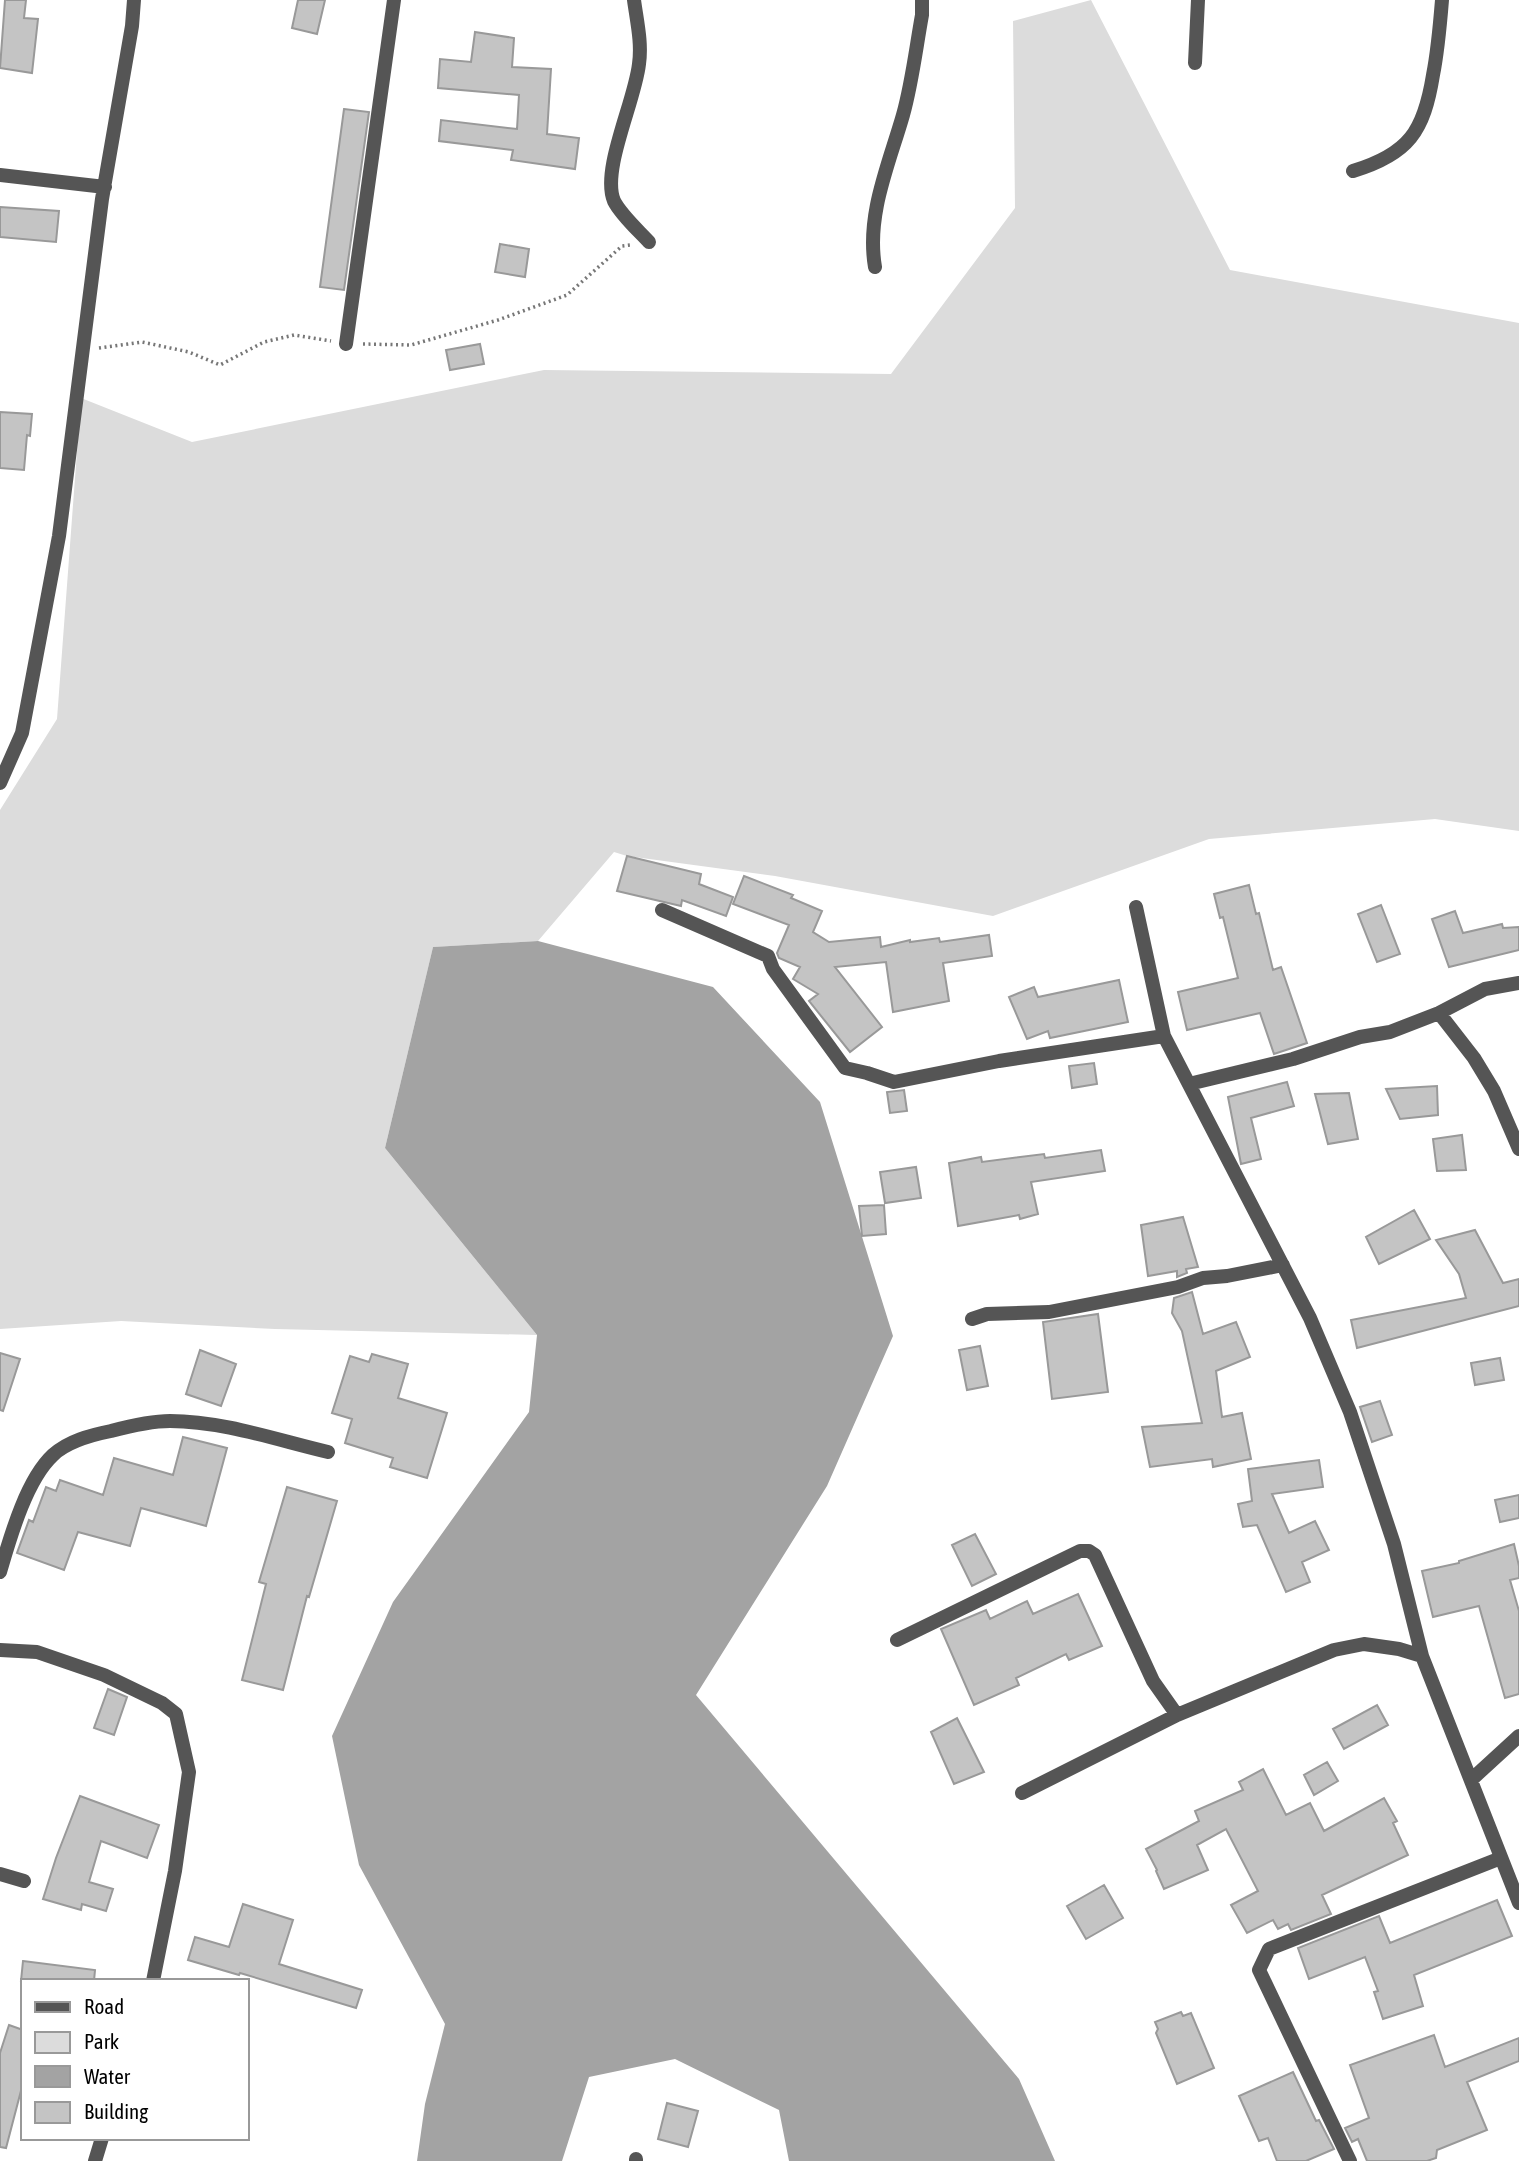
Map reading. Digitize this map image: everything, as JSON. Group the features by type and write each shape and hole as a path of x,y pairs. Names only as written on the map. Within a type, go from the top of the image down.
{"street":[{"path":"0,783 22,733 59,536 104,187 132,26 134,0"},
{"path":"346,344 394,0"},
{"path":"634,0 640,37 639,63 634,96 613,159 611,191 615,203 649,242"},
{"path":"874,267 872,252 875,214 902,116 920,27 922,0"},
{"path":"1195,63 1198,0"},
{"path":"1353,172 1396,152 1421,125 1428,105 1438,46 1442,0"},
{"path":"0,175 104,187"},
{"path":"1136,907 1164,1036 1310,1318 1350,1412 1394,1544 1422,1656 1519,1903"},
{"path":"662,910 768,956 773,969 845,1068 894,1082 999,1060 1164,1036"},
{"path":"1189,1084 1293,1059 1360,1037 1390,1032 1439,1013 1485,989 1519,983"},
{"path":"1439,1013 1474,1058 1494,1091 1519,1149"},
{"path":"972,1319 987,1314 1048,1312 1178,1287 1203,1278 1283,1265"},
{"path":"0,1572 14,1526 38,1473 52,1456 70,1443 141,1424 168,1421 203,1423 328,1452"},
{"path":"897,1640 1080,1551 1089,1551 1095,1555 1153,1681 1177,1715"},
{"path":"1022,1793 1177,1715 1334,1650 1364,1644 1399,1649 1422,1656"},
{"path":"0,1650 37,1652 104,1675 162,1703 176,1714 190,1772 175,1871 153,1979"},
{"path":"1471,1780 1519,1736"},
{"path":"1350,2161 1259,1970 1269,1949 1501,1858"},
{"path":"0,1874 24,1881"},
{"path":"95,2161 101,2140"}],"green space":[{"path":"1091,0 1230,270 1519,323 1519,831 1435,819 1209,839 993,916 775,876 614,852 538,941 433,947 385,1148 537,1335 275,1329 121,1321 0,1329 0,810 57,719 81,398 192,442 544,370 891,374 1015,208 1013,21"}],"water":[{"path":"538,941 713,987 820,1102 893,1336 827,1486 696,1695 1019,2079 1055,2161 789,2161 779,2110 675,2059 589,2077 562,2161 417,2161 425,2104 445,2024 359,1865 332,1736 393,1602 529,1412 537,1335 385,1148 433,947"}],"building":[{"path":"5,0 26,0 24,18 38,19 32,73 0,68"},
{"path":"298,0 325,0 317,34 292,28"},
{"path":"475,32 514,38 512,67 551,69 547,134 579,138 575,169 511,160 513,150 439,141 441,120 517,129 519,95 438,88 440,59 471,62"},
{"path":"344,109 369,112 344,290 320,287"},
{"path":"0,207 59,211 56,242 0,237"},
{"path":"500,244 529,249 525,277 495,272"},
{"path":"480,344 484,364 450,370 446,350"},
{"path":"0,412 32,414 24,470 0,468"},
{"path":"627,856 701,874 699,884 733,897 726,916 682,900 681,906 617,891"},
{"path":"744,876 793,895 791,898 822,911 813,932 829,942 880,937 881,947 910,940 939,938 940,942 989,935 992,956 943,963 949,1001 893,1012 886,962 835,967 882,1027 850,1052 809,1001 818,994 793,979 800,967 779,958 777,953 789,925 733,904"},
{"path":"1249,885 1273,970 1281,967 1307,1043 1274,1054 1260,1013 1187,1030 1178,992 1238,978 1223,917 1220,918 1214,894"},
{"path":"1381,905 1400,954 1377,962 1358,914"},
{"path":"1455,911 1463,933 1502,924 1503,928 1519,927 1519,950 1449,967 1432,919"},
{"path":"1119,980 1128,1022 1050,1038 1048,1031 1027,1039 1009,997 1034,987 1038,997"},
{"path":"1094,1063 1097,1084 1072,1088 1069,1066"},
{"path":"1287,1082 1294,1106 1251,1118 1261,1159 1241,1164 1228,1097"},
{"path":"1437,1086 1438,1115 1400,1119 1386,1089"},
{"path":"904,1090 907,1111 890,1113 887,1092"},
{"path":"1349,1093 1358,1139 1328,1144 1315,1094"},
{"path":"1462,1135 1466,1170 1437,1171 1433,1139"},
{"path":"1101,1150 1105,1171 1031,1182 1038,1214 1020,1219 1019,1215 958,1226 949,1163 981,1157 982,1162 1044,1154 1045,1158"},
{"path":"916,1167 921,1198 885,1203 880,1172"},
{"path":"884,1205 886,1234 862,1236 859,1206"},
{"path":"1414,1210 1430,1239 1379,1264 1366,1237"},
{"path":"1183,1217 1198,1267 1186,1269 1187,1273 1177,1277 1177,1271 1148,1276 1141,1225"},
{"path":"1475,1230 1503,1283 1519,1279 1519,1306 1357,1348 1351,1320 1466,1298 1459,1274 1436,1240"},
{"path":"1192,1292 1203,1334 1236,1322 1250,1357 1216,1371 1222,1417 1242,1413 1251,1459 1213,1467 1212,1459 1150,1467 1142,1427 1202,1423 1182,1331 1172,1313 1174,1298"},
{"path":"1098,1314 1108,1392 1052,1399 1043,1322"},
{"path":"980,1346 988,1386 967,1390 959,1350"},
{"path":"200,1350 236,1364 221,1406 186,1394"},
{"path":"0,1353 20,1359 3,1411 0,1410"},
{"path":"372,1354 408,1364 398,1398 447,1413 427,1478 390,1467 393,1458 345,1443 352,1419 332,1413 350,1356 369,1362"},
{"path":"1500,1358 1504,1380 1475,1385 1471,1363"},
{"path":"1380,1401 1392,1435 1372,1442 1360,1407"},
{"path":"183,1437 227,1448 206,1526 141,1508 130,1546 78,1532 64,1570 17,1553 29,1520 33,1522 46,1487 56,1491 60,1480 103,1495 114,1458 173,1475"},
{"path":"1319,1460 1323,1487 1272,1494 1289,1533 1315,1521 1329,1550 1302,1562 1310,1582 1286,1592 1257,1525 1243,1527 1238,1504 1252,1501 1248,1469"},
{"path":"287,1487 337,1501 309,1597 307,1596 283,1690 242,1680 266,1584 259,1582"},
{"path":"1519,1495 1519,1518 1500,1522 1495,1500"},
{"path":"975,1534 996,1574 972,1586 952,1545"},
{"path":"1514,1544 1519,1578 1510,1580 1519,1611 1519,1694 1505,1698 1479,1606 1433,1617 1422,1571 1459,1563"},
{"path":"1078,1594 1102,1646 1069,1660 1066,1654 1016,1678 1019,1685 974,1705 941,1629 986,1610 990,1619 1027,1601 1033,1614"},
{"path":"108,1689 127,1697 114,1735 94,1728"},
{"path":"1377,1705 1388,1725 1344,1749 1333,1729"},
{"path":"957,1718 984,1772 954,1784 931,1732"},
{"path":"1327,1762 1338,1781 1314,1795 1304,1775"},
{"path":"1263,1769 1286,1815 1310,1803 1324,1831 1384,1798 1397,1821 1393,1823 1408,1855 1322,1895 1331,1914 1291,1930 1288,1924 1278,1929 1273,1920 1247,1933 1231,1905 1258,1891 1226,1829 1197,1845 1208,1870 1164,1889 1146,1849 1199,1821 1195,1811 1243,1790 1239,1782"},
{"path":"80,1796 159,1825 147,1858 101,1841 89,1882 113,1889 106,1911 82,1904 81,1910 43,1899"},
{"path":"1104,1885 1123,1918 1086,1939 1067,1906"},
{"path":"1497,1900 1512,1936 1414,1975 1423,2006 1383,2019 1374,1992 1378,1991 1365,1957 1309,1979 1298,1948 1379,1916 1390,1943"},
{"path":"243,1904 293,1920 279,1964 362,1990 356,2008 188,1960 195,1937 229,1947"},
{"path":"23,1961 95,1970 94,1979 21,1979"},
{"path":"1181,2012 1183,2016 1191,2013 1214,2068 1177,2084 1156,2033 1158,2029 1155,2022"},
{"path":"9,2025 21,2029 21,2091 6,2148 0,2147 0,2053"},
{"path":"1434,2035 1445,2067 1519,2038 1519,2061 1467,2082 1487,2130 1437,2150 1436,2158 1427,2161 1367,2161 1358,2139 1352,2142 1345,2128 1369,2118 1350,2065"},
{"path":"1293,2072 1316,2121 1319,2120 1334,2149 1306,2161 1277,2161 1268,2138 1259,2141 1239,2096"},
{"path":"667,2103 698,2111 688,2147 658,2139"}]}
